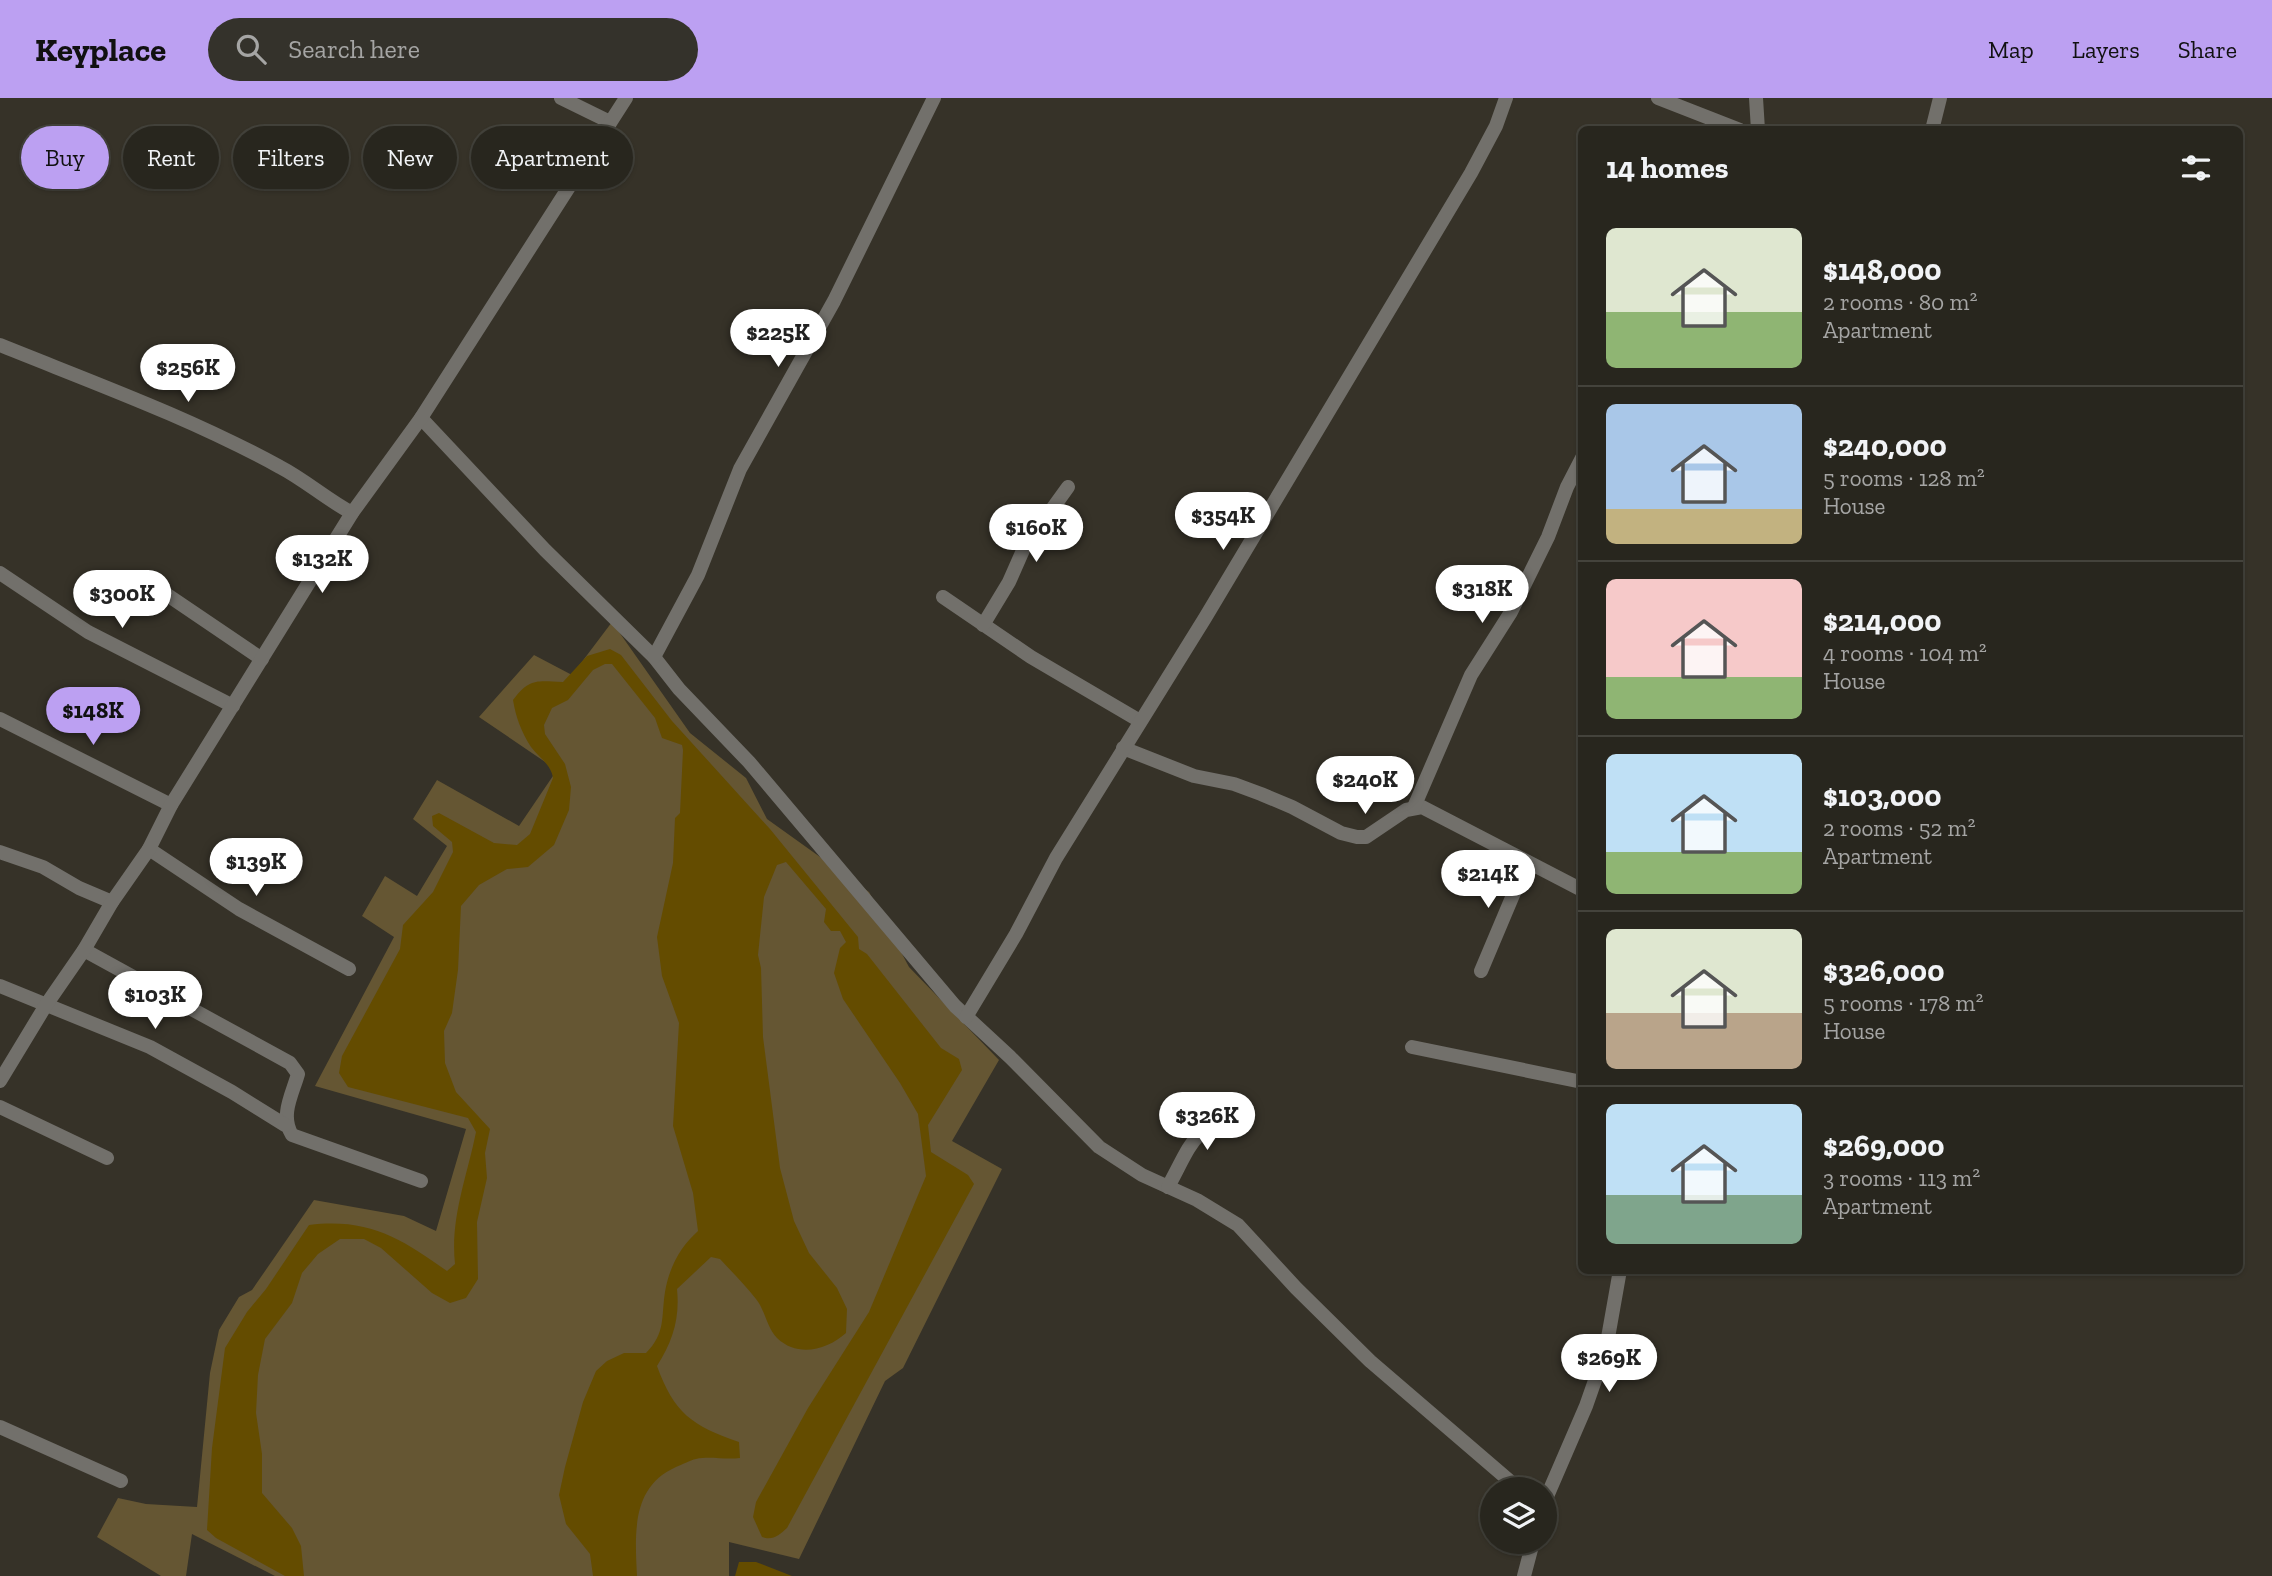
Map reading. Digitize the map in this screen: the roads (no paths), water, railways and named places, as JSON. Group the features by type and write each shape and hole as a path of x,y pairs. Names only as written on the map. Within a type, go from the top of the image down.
{"street":[{"path":"561,98 610,122"},
{"path":"0,1081 112,902 149,849 171,805 352,513 421,418 626,98"},
{"path":"654,657 698,575 740,469 834,301 934,98"},
{"path":"966,1017 1123,748 1471,173 1496,126 1506,98"},
{"path":"1658,98 1730,126"},
{"path":"1756,98 1758,126"},
{"path":"1933,126 1940,98"},
{"path":"0,345 216,435 282,468 324,498 352,513"},
{"path":"421,418 545,550 654,657 679,689 749,762 966,1017 1099,1147 1142,1175 1197,1200 1238,1225 1296,1288 1370,1361 1505,1477"},
{"path":"1123,748 1194,776 1234,784 1292,807 1341,833 1357,838 1366,836 1414,807 1471,675 1511,612 1578,467"},
{"path":"983,625 1009,582 1024,548 1068,487"},
{"path":"0,573 88,632 233,706"},
{"path":"166,594 262,659"},
{"path":"943,597 983,625 1140,721"},
{"path":"0,719 171,805"},
{"path":"1414,807 1435,812 1578,888"},
{"path":"149,849 239,909 349,969"},
{"path":"0,852 43,867 79,888 112,902"},
{"path":"1481,971 1527,862"},
{"path":"84,950 290,1063 298,1074 285,1125"},
{"path":"0,986 150,1047 232,1092 285,1125 292,1135 421,1181"},
{"path":"1412,1047 1578,1081"},
{"path":"0,1107 107,1158"},
{"path":"1168,1187 1198,1133 1210,1124 1242,1111"},
{"path":"1555,1477 1586,1406 1606,1349 1619,1274"},
{"path":"0,1427 121,1481"},
{"path":"1524,1576 1530,1554"}]}
